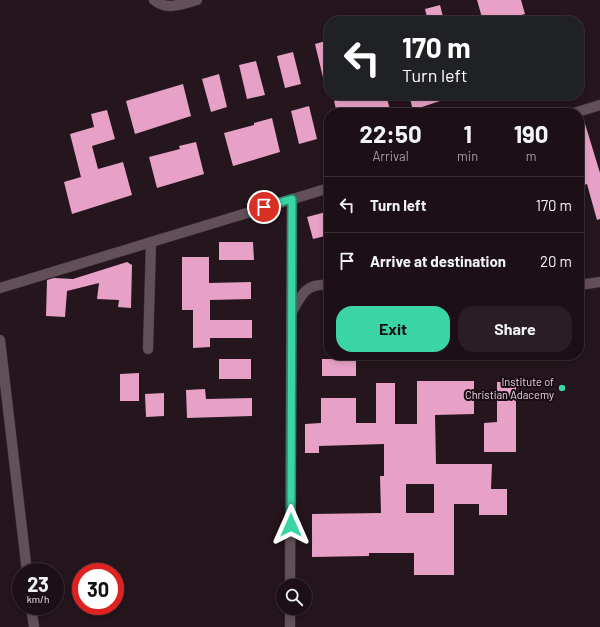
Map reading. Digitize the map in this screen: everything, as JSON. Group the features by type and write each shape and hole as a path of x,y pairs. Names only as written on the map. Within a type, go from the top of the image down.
{"street":[{"path":"154,0 160,5 178,6 197,0"},
{"path":"584,110 600,105"},
{"path":"0,288 324,189"},
{"path":"290,579 292,199"},
{"path":"148,349 152,242"},
{"path":"584,284 600,282"},
{"path":"292,312 303,292 310,287 324,286"},
{"path":"0,340 26,563"},
{"path":"32,615 34,627"},
{"path":"290,615 290,627"}],"building":[{"path":"477,0 521,0 525,14 518,16 482,16"},
{"path":"440,5 443,16 427,16 425,9"},
{"path":"324,41 324,82 315,44"},
{"path":"293,52 301,84 285,88 277,56"},
{"path":"256,61 265,95 247,99 239,65"},
{"path":"219,74 227,107 211,112 202,79"},
{"path":"183,84 191,116 135,134 126,101"},
{"path":"387,100 390,108 336,108 334,101"},
{"path":"410,100 443,100 419,108 412,108"},
{"path":"309,106 317,139 299,144 291,111"},
{"path":"107,110 115,139 92,146 98,169 123,162 132,195 72,214 64,182 81,177 70,134 94,127 91,114"},
{"path":"272,118 280,152 233,166 224,133 254,125 254,123"},
{"path":"584,120 600,173 600,219 597,220 587,184 584,185"},
{"path":"196,142 204,174 157,188 149,157 180,149 179,146"},
{"path":"324,213 324,236 313,239 307,217"},
{"path":"219,242 253,242 254,260 219,260"},
{"path":"182,257 209,257 209,283 251,282 251,299 210,300 210,320 252,320 252,338 210,338 210,347 193,348 193,310 182,310"},
{"path":"127,262 132,265 131,308 118,307 119,300 97,299 99,283 67,291 65,317 46,316 47,280 54,278 73,279"},
{"path":"219,359 251,359 251,379 219,379"},
{"path":"322,359 356,360 356,376 322,376"},
{"path":"139,373 139,401 120,401 120,374"},
{"path":"417,381 474,381 474,414 435,415 436,464 492,464 491,489 507,489 507,515 479,515 479,504 454,504 454,575 414,575 414,553 369,553 369,556 312,557 312,514 381,513 380,476 384,476 384,444 319,446 319,453 305,453 305,424 321,423 321,398 356,398 356,423 376,423 376,383 395,383 395,424 417,424","holes":["406,484 434,484 434,513 406,513"]},
{"path":"497,382 516,382 516,452 484,452 484,423 497,422"},
{"path":"205,389 206,399 252,398 252,416 187,418 186,390"},
{"path":"164,393 164,416 146,417 145,394"}],"place":[{"name":"Institute of Christian Adacemy","path":"562,388"}],"route":[{"path":"264,207 292,199 291,525"}]}
